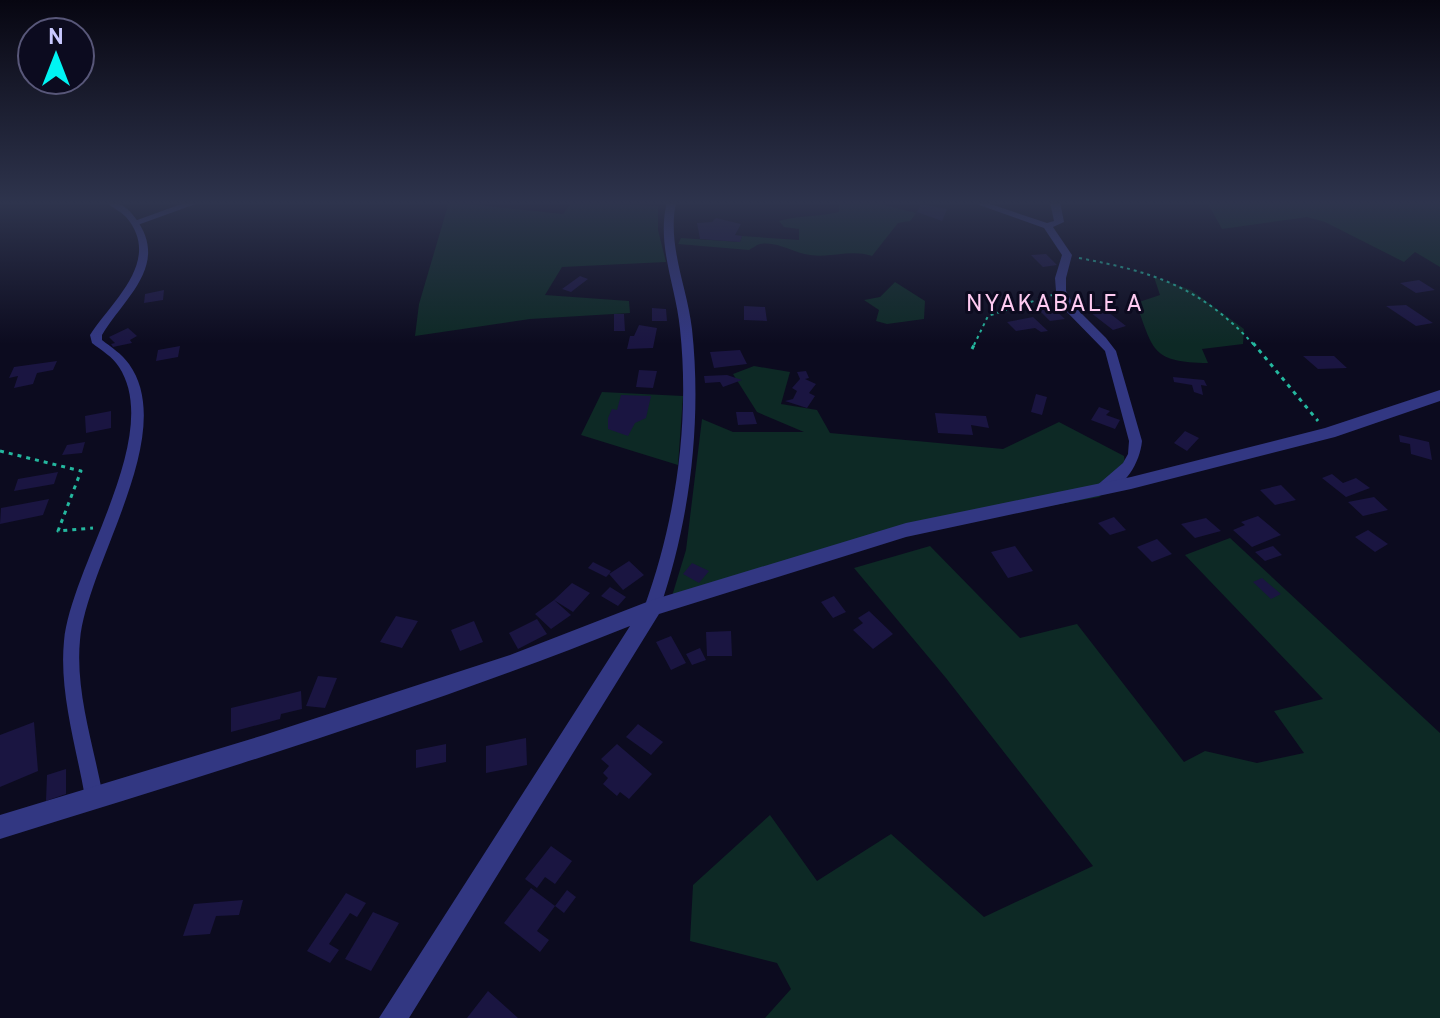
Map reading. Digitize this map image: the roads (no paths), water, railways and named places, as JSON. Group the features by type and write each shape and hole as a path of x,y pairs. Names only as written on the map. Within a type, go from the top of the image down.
{"street":[{"path":"94,797 72,642 76,608 108,527 137,435 136,389 126,366 96,341 96,335 140,273 143,250"},
{"path":"393,1018 652,608 672,549 682,473 689,357 683,301 672,250"},
{"path":"1063,250 1067,255 1061,292 1074,315 1112,352 1117,381 1134,421 1136,450 1123,477 1095,490"},
{"path":"0,827 264,746 500,668 652,608 906,530 1095,490 1329,433 1440,395"}],"district":[{"name":"NYAKABALE A","path":"1055,303"}]}
